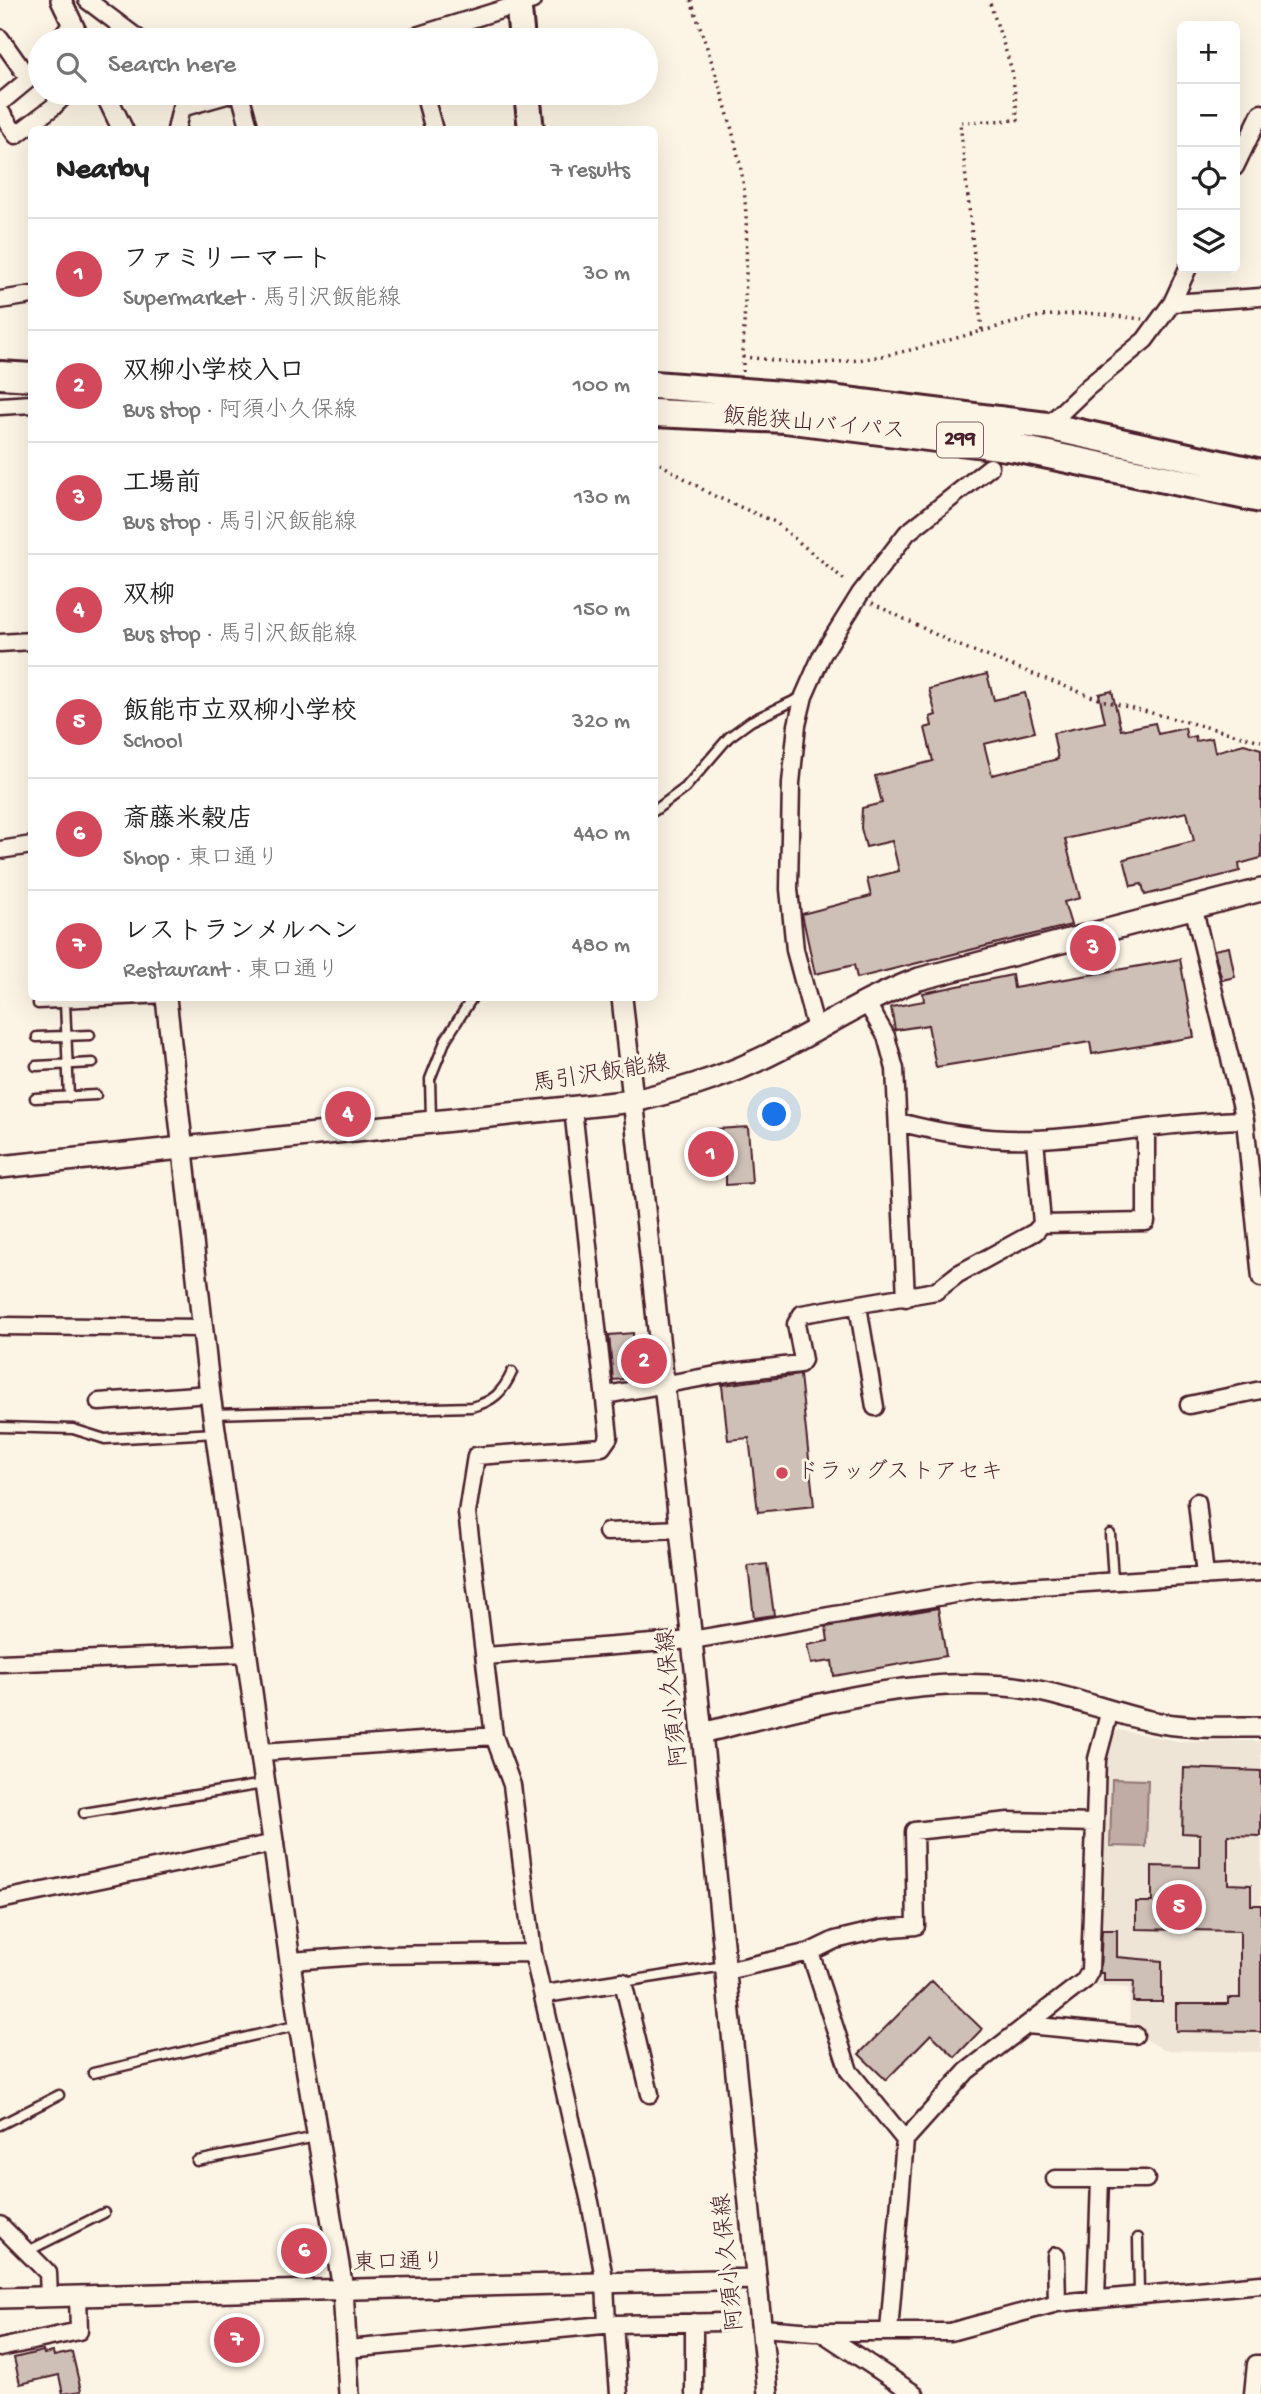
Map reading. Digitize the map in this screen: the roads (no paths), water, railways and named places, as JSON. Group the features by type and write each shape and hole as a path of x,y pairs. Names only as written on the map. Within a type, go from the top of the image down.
{"highway":[{"path":"0,375 28,377"},
{"name":"飯能狭山バイパス","path":"658,386 822,398 1047,426 1261,473"},
{"name":"飯能狭山バイパス","path":"658,413 785,419 975,442 1115,467 1261,499"}],"main road":[{"path":"522,28 523,2"},
{"path":"528,105 531,126"},
{"name":"馬引沢飯能線","path":"0,1167 182,1149 314,1132 634,1101 723,1076 866,1002 919,979 1194,910 1261,890"}],"street":[{"path":"61,0 74,28"},
{"path":"87,0 124,28"},
{"path":"444,28 523,2"},
{"path":"0,38 28,78"},
{"path":"0,103 28,80"},
{"path":"28,126 56,105"},
{"path":"111,105 121,126"},
{"path":"177,126 180,105"},
{"path":"243,105 249,126"},
{"path":"427,105 433,126"},
{"path":"0,111 16,135 28,126"},
{"path":"1240,157 1261,113"},
{"path":"1047,426 1145,340 1172,303 1186,273"},
{"path":"0,300 28,296"},
{"path":"1172,303 1261,297"},
{"path":"0,406 28,404"},
{"path":"816,1029 795,950 789,889 791,783 797,725 804,696 822,655 860,594 906,533 990,467"},
{"path":"0,643 28,641"},
{"path":"0,850 28,846"},
{"path":"1194,910 1245,1120 1261,1278"},
{"path":"166,1001 210,1394 299,2025 343,2289 349,2394"},
{"name":"阿須小久保線","path":"622,1001 702,1732 768,2394"},
{"path":"866,1002 886,1036 892,1058 899,1122 906,1297"},
{"path":"573,1109 609,1437 602,1447 477,1456 467,1514 494,1736 512,1785 533,1953 545,1994 590,2202 605,2283 619,2394"},
{"path":"899,1122 944,1134 1035,1139 1146,1129 1191,1121 1245,1120"},
{"path":"1042,1224 1146,1222 1146,1129"},
{"path":"606,1395 733,1372 800,1364 803,1360 798,1318 802,1314 936,1291 958,1273 1035,1232 1042,1224 1035,1139"},
{"path":"858,1306 876,1407"},
{"path":"0,1326 202,1328"},
{"path":"1189,1405 1261,1390"},
{"path":"99,1402 210,1394"},
{"path":"1197,1502 1205,1576"},
{"path":"607,1532 680,1530"},
{"path":"485,1656 692,1640 978,1590 1261,1572"},
{"path":"0,1663 248,1653"},
{"path":"702,1732 862,1694 940,1685 1023,1688 1152,1722 1261,1727"},
{"path":"889,2331 905,2140 967,2071 1085,1980 1090,1971 1097,1759 1110,1710"},
{"path":"262,1752 494,1736"},
{"path":"726,1968 810,1952 835,1940 881,1929 916,1926 914,1831 1009,1821 1095,1823"},
{"path":"0,1900 275,1843"},
{"path":"810,1952 849,2071 905,2140"},
{"path":"291,1961 372,1955 533,1953"},
{"path":"545,1994 623,1982 650,2094"},
{"path":"1027,2025 1135,2035"},
{"path":"1055,2179 1146,2179"},
{"path":"1096,2298 1100,2179"},
{"path":"0,2225 48,2273 50,2297"},
{"path":"1056,2256 1057,2303"},
{"name":"東口通り","path":"0,2298 756,2279"},
{"path":"761,2328 821,2332 950,2332 1057,2303 1139,2293 1261,2284"},
{"path":"0,2348 79,2331 78,2296"},
{"path":"694,2322 694,2394"},
{"path":"348,2349 611,2324 723,2322"},
{"path":"821,2332 915,2394"},
{"path":"1253,2394 1256,2364 1261,2364"}],"lane":[{"path":"658,808 685,788 729,737 751,721 804,696"},
{"path":"38,1004 105,1001"},
{"path":"431,1122 430,1079 446,1039 470,1001"},
{"path":"65,1003 69,1097"},
{"path":"37,1037 90,1035"},
{"path":"36,1066 93,1063"},
{"path":"35,1098 96,1095"},
{"path":"0,1427 73,1429 105,1439 214,1424 471,1407 489,1403 505,1388 512,1372"},
{"path":"1110,1534 1113,1580"},
{"path":"84,1812 267,1784"},
{"path":"623,1982 726,1968"},
{"path":"93,2073 299,2025"},
{"path":"0,2124 60,2095"},
{"path":"197,2161 319,2136"},
{"path":"26,2252 104,2213"},
{"path":"1138,2238 1139,2293"}],"place":[{"name":"工場前","path":"1093,948"},
{"name":"双柳","path":"348,1114"},
{"name":"ファミリーマート","path":"711,1154"},
{"name":"双柳小学校入口","path":"644,1361"},
{"name":"ドラッグストアセキ","path":"782,1473"},
{"name":"飯能市立双柳小学校","path":"1179,1907"},
{"name":"斎藤米穀店","path":"304,2251"},
{"name":"レストランメルヘン","path":"237,2340"}]}
